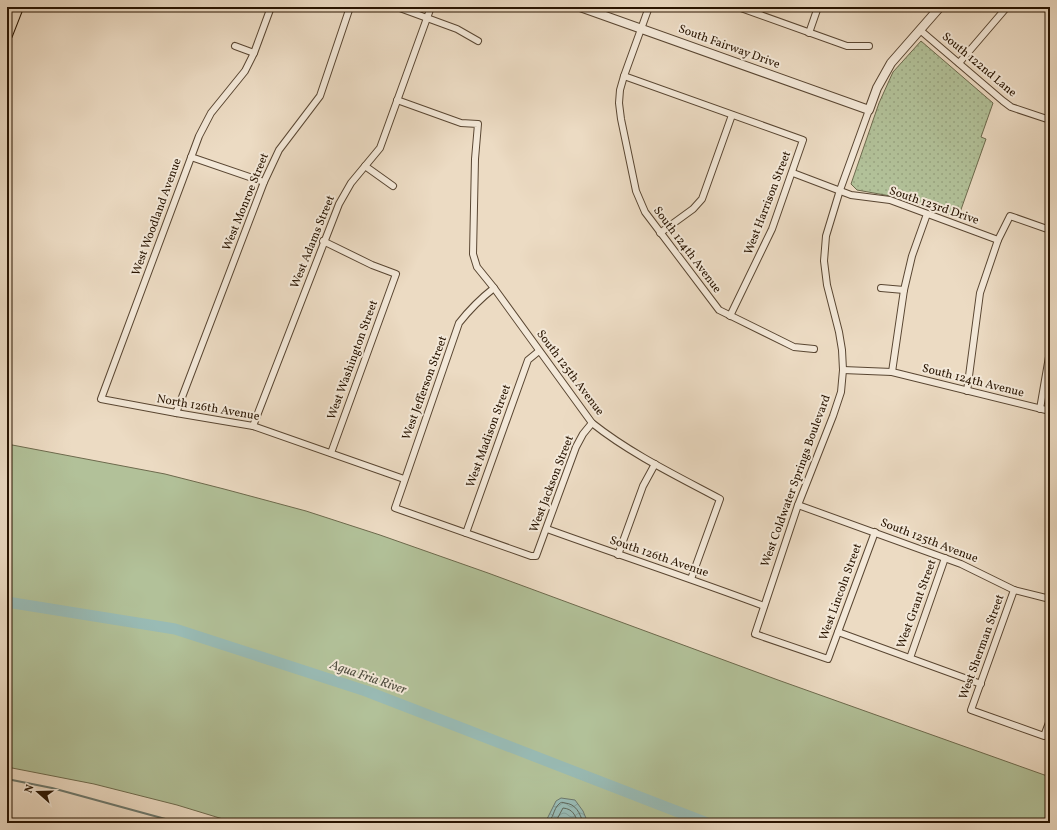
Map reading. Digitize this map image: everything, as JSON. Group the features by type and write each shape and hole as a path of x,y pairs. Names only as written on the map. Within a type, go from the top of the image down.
{"main road":[{"path":"7,35 18,7"}],"street":[{"name":"West Woodland Avenue","path":"101,399 199,136 211,113 245,71 254,53 270,7"},
{"name":"West Monroe Street","path":"176,413 264,182 279,150 320,96 350,7"},
{"path":"397,7 457,29 478,41"},
{"name":"West Adams Street","path":"253,426 323,241 339,204 351,183 380,148 431,7"},
{"name":"South Fairway Drive","path":"580,7 869,110"},
{"path":"649,7 624,76 732,115 702,199 693,209 660,233"},
{"path":"738,7 847,46 869,46"},
{"path":"808,33 818,7"},
{"name":"West Coldwater Springs Boulevard","path":"828,659 755,634 798,505 841,392 843,370 842,350 827,285 824,261 826,236 840,190 877,88 887,69 940,7"},
{"path":"959,63 1007,7"},
{"name":"South 122nd Lane","path":"920,30 1011,106 1050,120"},
{"path":"235,46 254,53"},
{"name":"South 124th Avenue","path":"624,76 620,90 619,103 621,119 636,191 645,212 719,310 794,347 814,349"},
{"name":"South 125th Avenue","path":"398,100 461,123 478,124 475,159 473,254 477,267 494,288 592,423 608,436 655,464 720,499 691,579"},
{"name":"West Harrison Street","path":"730,316 772,229 803,140 732,115"},
{"path":"191,157 264,182"},
{"path":"365,166 394,186"},
{"name":"South 123rd Drive","path":"792,173 851,195 890,200 998,240"},
{"path":"892,372 904,290 912,256 927,214"},
{"path":"967,391 980,294 998,240 1010,216 1050,230"},
{"name":"West Washington Street","path":"323,241 372,265 396,274 331,453"},
{"name":"West Jefferson Street","path":"466,533 394,508 460,323 473,306 494,288"},
{"path":"881,288 904,290"},
{"name":"West Madison Street","path":"466,533 528,360 539,351"},
{"path":"1040,409 1050,351"},
{"name":"South 124th Avenue","path":"843,370 892,372 1050,411"},
{"name":"North 126th Avenue","path":"101,399 253,426 331,453"},
{"name":"West Jackson Street","path":"466,533 531,556 536,556 576,447 583,434 592,423"},
{"path":"331,453 404,480"},
{"path":"618,555 644,486 655,464"},
{"name":"South 125th Avenue","path":"798,505 961,564 1014,590 1050,599"},
{"name":"South 126th Avenue","path":"547,529 764,606"},
{"name":"West Lincoln Street","path":"828,659 875,532"},
{"name":"West Grant Street","path":"910,658 945,558"},
{"name":"West Sherman Street","path":"1014,590 971,710 1044,736 1050,720"},
{"path":"838,632 981,684"}],"green space":[{"path":"921,41 993,103 981,137 986,139 958,218 896,197 857,190 851,184 879,103 893,72"},
{"path":"7,444 165,474 306,511 488,573 778,680 1050,777 1050,823 236,823 177,805 94,784 7,767"}],"water":[{"path":"561,798 575,800 583,811 588,823 533,823 547,819 556,801"}],"waterway":[{"name":"Agua Fria River","path":"7,602 175,629 366,691 707,823"},
{"path":"7,779 52,788 180,823"}]}
